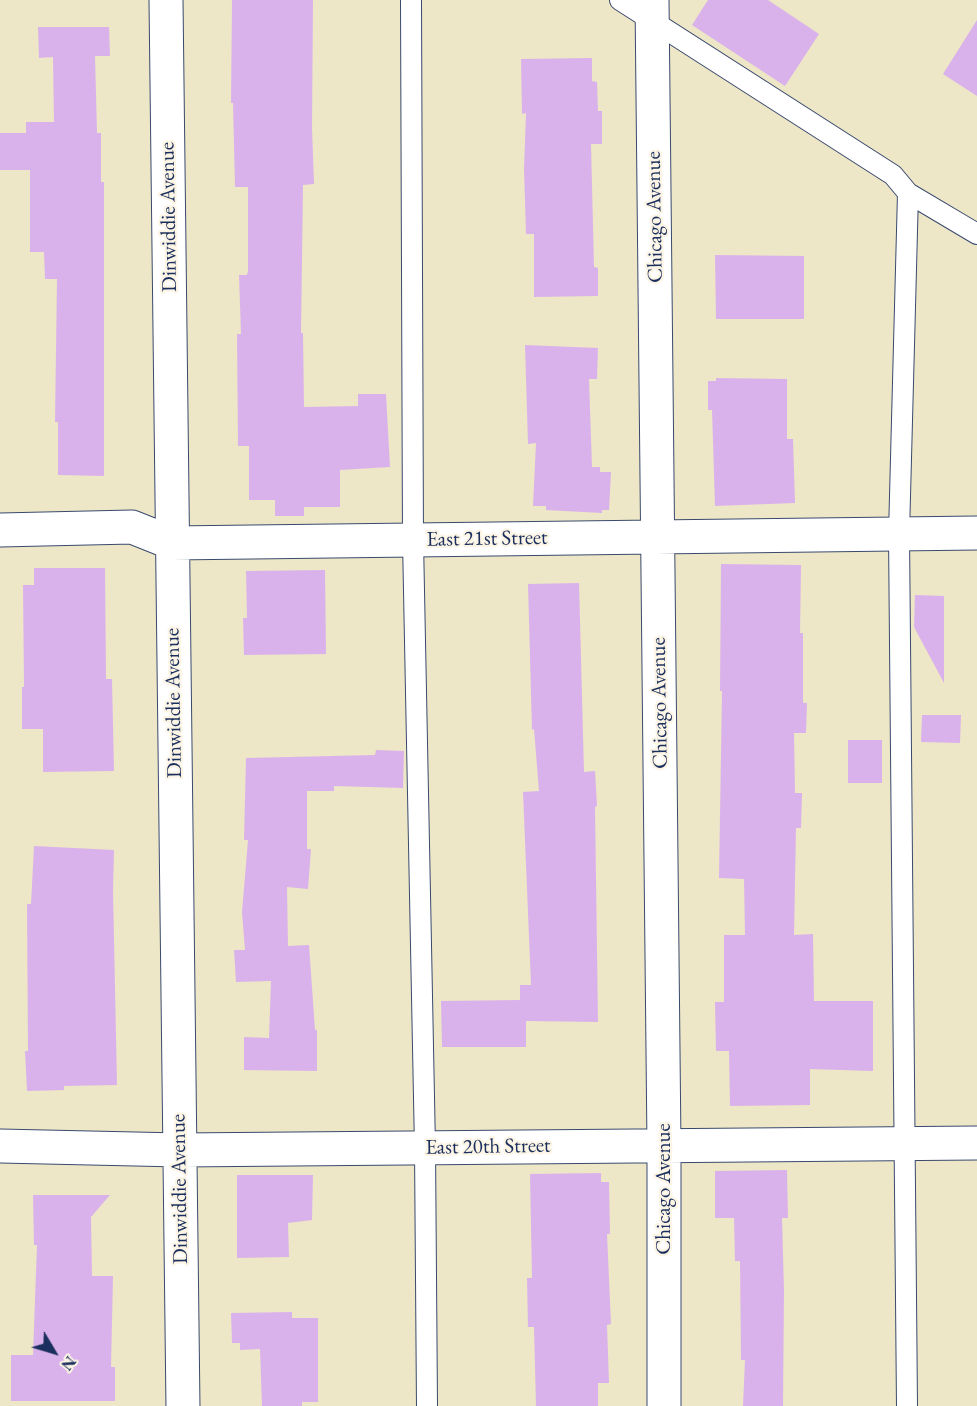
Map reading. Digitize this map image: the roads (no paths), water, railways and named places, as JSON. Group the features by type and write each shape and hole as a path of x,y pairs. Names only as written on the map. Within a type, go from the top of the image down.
{"street":[{"name":"Dinwiddie Avenue","path":"166,0 183,1406"},
{"name":"Chicago Avenue","path":"652,11 664,1145 664,1406"},
{"name":"East 21st Street","path":"0,530 132,527 172,543 977,534"},
{"name":"East 20th Street","path":"0,1146 180,1150 977,1143"}],"lane":[{"path":"411,0 413,540 425,1148 427,1406"},
{"path":"620,0 652,11 893,175 908,193 977,234"},
{"path":"907,1406 899,534 908,193"}]}
